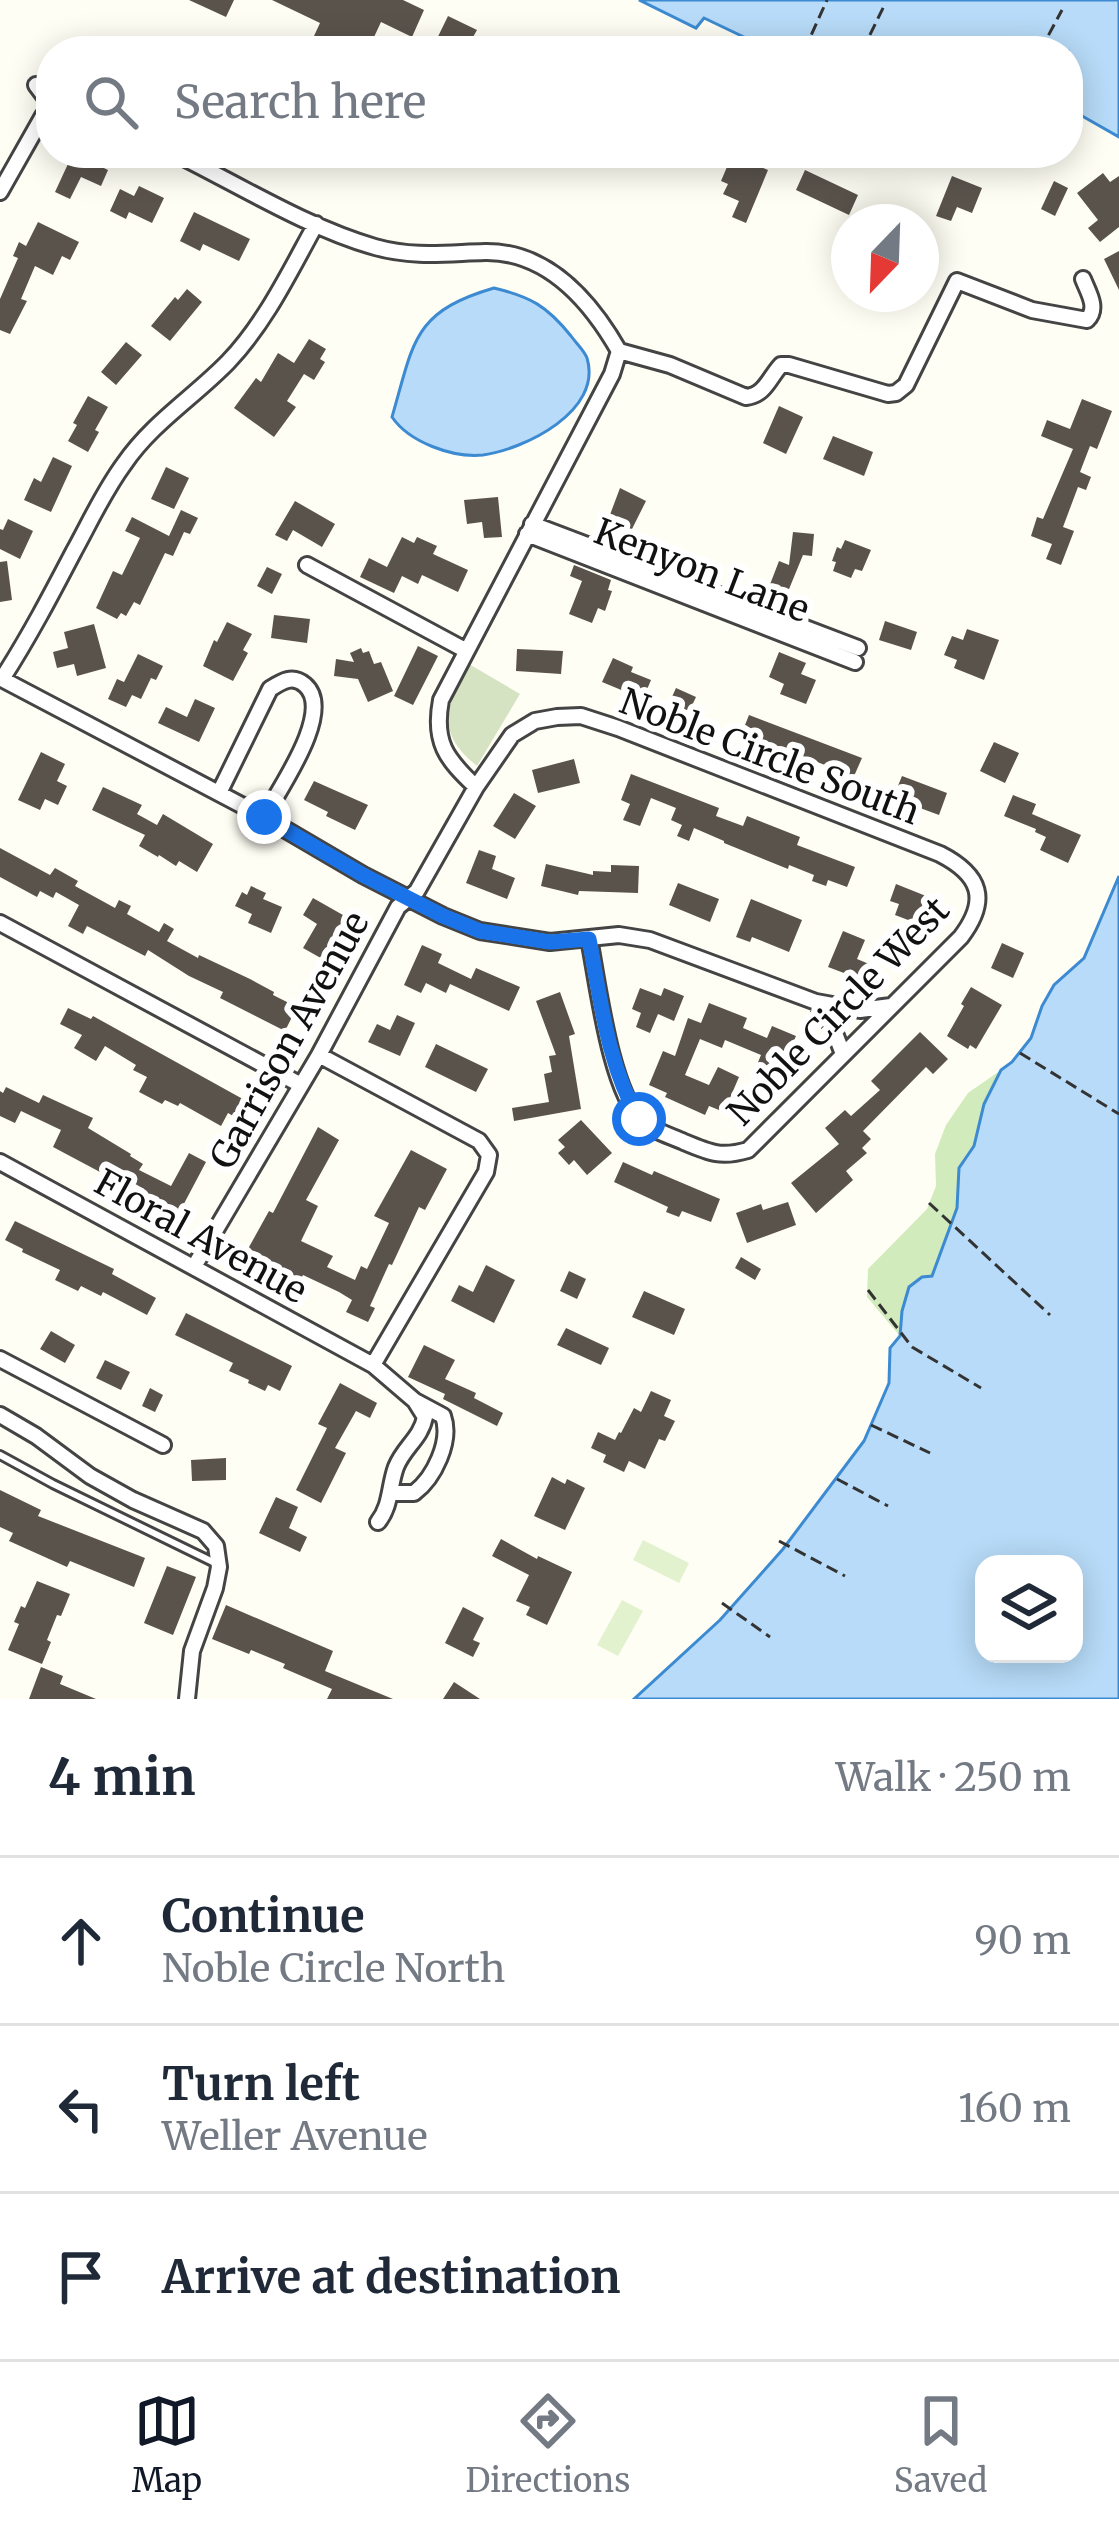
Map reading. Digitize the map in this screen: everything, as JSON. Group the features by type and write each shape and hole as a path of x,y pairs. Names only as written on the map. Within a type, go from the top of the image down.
{"street":[{"path":"0,192 36,128"},
{"path":"204,168 316,224 380,249 453,256 505,254 543,266 578,292 620,352 670,365 746,397 764,390 781,365 896,393 906,385 957,281 1032,310 1087,320 1094,307 1083,279"},
{"path":"316,224 248,340 145,437 126,461 32,633 1,678 409,898 480,931 550,942 619,935 650,940 817,1003 860,1010 891,1006"},
{"path":"476,787 442,747 436,725 441,700 620,352"},
{"path":"529,529 857,655"},
{"path":"307,565 465,650"},
{"path":"219,793 270,689 283,680 296,680 315,698 313,725 264,817"},
{"name":"Noble Circle South","path":"476,787 512,735 535,721 581,716 940,854 973,878 979,898"},
{"name":"Garrison Avenue","path":"195,1265 319,1055 398,907 417,890 476,787"},
{"name":"Noble Circle West","path":"589,939 615,1067 639,1119 709,1152 729,1156 748,1150 962,937 976,918 979,898"},
{"path":"0,923 301,1084"},
{"path":"817,1003 843,1054"},
{"path":"319,1055 479,1141 489,1154 486,1172 374,1365"},
{"name":"Floral Avenue","path":"0,1162 374,1365 415,1401 443,1416 448,1433 425,1484 414,1493 390,1492"},
{"path":"0,1359 163,1445"},
{"path":"378,1522 388,1505 397,1466 424,1426 425,1417 415,1401"},
{"path":"0,1414 104,1484 203,1531 216,1546 215,1588 192,1652 187,1699"}],"lane":[{"path":"0,1455 219,1564"}],"path":[{"path":"811,36 827,0"},
{"path":"869,36 884,4"},
{"path":"1048,36 1062,10"},
{"path":"1020,1053 1119,1114"},
{"path":"929,1203 1049,1315"},
{"path":"868,1290 912,1347 981,1388"},
{"path":"871,1425 930,1453"},
{"path":"837,1479 889,1506"},
{"path":"779,1541 845,1576"},
{"path":"722,1603 770,1637"}],"green space":[{"path":"469,664 520,694 477,766 454,741 448,718"},
{"path":"1001,1070 984,1104 974,1146 959,1168 957,1208 936,1267 902,1311 900,1336 867,1297 868,1269 927,1209 936,1186 935,1154 946,1125 968,1093"},
{"path":"643,1540 689,1563 679,1583 633,1560"},
{"path":"622,1600 643,1611 618,1656 597,1645"}],"water":[{"path":"639,0 1119,0 1119,137 1083,117 1083,36 742,36 704,18 696,28"},
{"path":"494,288 537,304 554,317 582,349 589,377 572,410 539,436 483,455 458,454 409,434 392,417 420,333 447,308"},
{"path":"1119,876 1119,1699 634,1699 720,1620 783,1549 864,1441 889,1383 890,1348 900,1336 909,1287 932,1276 957,1208 959,1168 974,1146 984,1104 1001,1070 1031,1038 1054,985 1084,958"}],"building":[{"path":"189,0 234,0 226,17"},
{"path":"272,0 403,0 424,10 412,36 381,22 374,36 314,36 320,23"},
{"path":"448,16 477,30 474,36 438,36"},
{"path":"66,168 108,170 101,186 81,177 70,199 55,192"},
{"path":"726,168 768,170 746,223 732,217 739,201 723,194 728,184 721,181"},
{"path":"805,170 858,195 854,204 831,207 796,190"},
{"path":"1103,173 1110,182 1119,176 1119,227 1100,242 1088,228 1098,220 1077,193"},
{"path":"952,176 982,188 972,213 957,207 951,221 939,217"},
{"path":"1054,181 1068,188 1055,216 1041,209"},
{"path":"139,186 164,198 152,223 129,212 126,219 110,211 120,189 134,196"},
{"path":"194,212 250,239 239,261 203,244 200,251 180,241"},
{"path":"38,222 79,242 70,260 62,256 53,275 35,266 21,299 27,301 10,334 0,330 0,299 18,258 13,256 19,242 26,246"},
{"path":"1119,251 1119,290 1104,259"},
{"path":"187,289 202,302 170,341 151,326"},
{"path":"309,339 326,349 320,359 325,362 314,380 304,374 287,401 296,407 274,437 234,408 256,378 261,382 278,353 294,363"},
{"path":"126,342 142,355 116,385 101,372"},
{"path":"88,396 108,407 88,452 68,441"},
{"path":"1082,399 1112,411 1097,449 1090,446 1080,472 1091,477 1086,490 1078,487 1063,527 1074,531 1061,565 1046,559 1052,544 1031,536 1073,449 1041,436 1047,420 1070,429"},
{"path":"779,406 803,417 786,454 763,443"},
{"path":"833,436 873,452 864,476 823,459"},
{"path":"53,457 72,466 51,512 24,500 34,478 41,482"},
{"path":"166,467 189,478 174,509 151,499"},
{"path":"620,488 646,501 627,539 605,528"},
{"path":"498,497 502,537 484,538 482,522 467,524 464,500"},
{"path":"295,501 335,524 322,547 293,530 287,541 275,535"},
{"path":"181,510 198,518 190,534 184,532 173,556 165,553 140,605 134,602 126,616 121,613 117,619 96,608 113,571 122,575 140,538 125,531 132,517 169,536"},
{"path":"8,519 33,531 20,559 0,549 0,529"},
{"path":"793,532 814,534 812,556 803,555 787,594 769,587 779,561 789,565"},
{"path":"402,537 414,543 417,537 437,546 433,554 468,570 458,592 422,575 418,584 402,576 394,593 360,577 369,558 387,567"},
{"path":"845,540 871,550 862,571 855,569 851,578 833,571 837,547 841,549"},
{"path":"7,561 12,600 0,602 0,562"},
{"path":"574,565 611,580 605,611 598,608 592,623 569,614 582,581 570,576"},
{"path":"267,567 282,574 272,594 257,586"},
{"path":"274,615 310,619 307,643 271,638"},
{"path":"885,621 917,632 911,650 879,640"},
{"path":"227,622 252,634 233,681 203,666"},
{"path":"94,624 106,668 77,676 74,664 57,668 53,652 68,648 64,632"},
{"path":"967,629 999,640 984,680 954,668 957,660 944,655 952,636 963,640"},
{"path":"418,646 438,656 413,705 394,696"},
{"path":"361,648 363,653 369,651 374,664 381,662 393,691 368,702 358,679 334,676 336,659 354,662 350,653"},
{"path":"517,649 563,651 561,674 516,671"},
{"path":"779,652 806,663 801,674 816,680 806,704 780,694 784,684 769,677"},
{"path":"138,654 163,666 141,699 132,695 126,707 108,699 117,679 124,682"},
{"path":"613,658 651,680 643,699 602,682"},
{"path":"676,688 696,697 686,718 666,710"},
{"path":"195,699 215,708 199,742 158,723 166,707 187,717"},
{"path":"749,715 862,758 851,783 834,777 837,770 800,755 797,762 741,735"},
{"path":"994,742 1019,753 1005,783 980,771"},
{"path":"41,752 65,764 57,781 67,786 58,805 45,799 40,810 18,800"},
{"path":"574,759 580,783 538,793 532,770"},
{"path":"631,774 719,808 716,816 743,826 747,816 800,837 797,845 855,867 847,887 828,880 826,886 812,881 814,875 789,865 788,869 694,828 689,841 677,836 682,825 671,820 676,808 651,798 640,826 623,820 630,804 621,800"},
{"path":"902,776 947,793 939,815 893,798"},
{"path":"314,781 368,805 355,830 304,800"},
{"path":"103,787 142,805 137,814 157,825 163,814 213,844 197,872 139,846 145,835 92,810"},
{"path":"514,793 536,806 515,839 493,826"},
{"path":"1013,795 1036,804 1032,814 1081,835 1068,863 1040,850 1046,837 1036,829 1004,816"},
{"path":"0,848 50,875 55,868 78,881 75,886 115,908 119,900 131,906 127,914 159,932 164,923 174,929 167,941 274,992 297,1007 285,1031 220,998 223,992 148,950 145,956 87,926 83,934 68,926 79,905 56,892 53,898 40,891 37,897 0,877"},
{"path":"479,850 496,856 492,869 515,878 507,899 466,883"},
{"path":"546,864 593,875 593,871 611,872 611,865 639,866 638,893 579,891 578,895 541,886"},
{"path":"678,883 719,899 710,922 669,905"},
{"path":"896,884 926,896 916,923 895,915 899,904 890,901"},
{"path":"251,886 266,893 263,899 282,907 271,933 248,923 252,914 235,906"},
{"path":"313,898 350,919 326,961 303,948 317,924 303,915"},
{"path":"751,899 802,920 789,952 752,937 750,942 736,937"},
{"path":"843,931 865,940 857,959 874,966 868,982 828,967"},
{"path":"1002,943 1024,953 1013,978 991,968"},
{"path":"422,945 442,954 438,963 471,979 476,968 520,987 509,1011 450,984 446,993 426,983 421,993 404,985"},
{"path":"971,987 1002,1005 976,1049 947,1036"},
{"path":"640,988 661,996 664,988 684,996 674,1021 658,1014 650,1033 636,1027 641,1013 632,1009"},
{"path":"560,992 575,1034 569,1036 581,1109 514,1121 512,1108 549,1102 544,1074 552,1072 549,1056 556,1055 536,1001"},
{"path":"709,1003 747,1018 743,1028 767,1038 772,1026 796,1036 779,1075 767,1071 765,1076 754,1072 761,1055 725,1040 722,1048 700,1039 685,1075 709,1085 718,1067 739,1077 724,1112 709,1106 705,1115 649,1085 663,1051 675,1056 688,1018 701,1023"},
{"path":"68,1008 93,1016 250,1103 240,1120 228,1113 221,1126 180,1103 165,1100 162,1104 139,1092 147,1077 133,1070 136,1065 105,1046 96,1061 74,1048 82,1035 60,1024"},
{"path":"397,1015 415,1023 400,1056 368,1042 377,1024 390,1030"},
{"path":"920,1032 948,1059 933,1074 926,1067 863,1131 871,1139 862,1148 867,1153 846,1171 853,1180 816,1213 791,1183 839,1144 825,1128 845,1110 851,1116 880,1090 871,1081"},
{"path":"436,1044 488,1069 476,1092 425,1067"},
{"path":"6,1087 39,1103 43,1095 93,1118 88,1128 131,1154 143,1164 139,1170 171,1186 189,1153 206,1162 178,1215 104,1166 100,1172 53,1147 61,1130 21,1111 15,1123 0,1116 0,1091"},
{"path":"581,1120 612,1153 587,1175 574,1160 569,1165 558,1153 565,1147 558,1140"},
{"path":"318,1127 339,1140 306,1200 318,1206 301,1241 333,1256 327,1267 355,1280 361,1266 367,1269 389,1223 374,1216 411,1150 447,1169 425,1210 419,1207 389,1264 368,1322 346,1312 352,1300 339,1292 303,1275 298,1285 244,1256 269,1211 273,1213"},
{"path":"623,1162 720,1199 711,1222 682,1211 679,1217 666,1212 668,1207 614,1182"},
{"path":"788,1202 796,1225 747,1243 736,1213 761,1204 763,1210"},
{"path":"15,1221 114,1269 112,1274 156,1298 147,1315 103,1292 101,1296 81,1286 78,1291 55,1280 60,1270 5,1240"},
{"path":"741,1257 761,1269 755,1280 735,1268"},
{"path":"486,1265 515,1280 494,1323 451,1301 459,1285 473,1292"},
{"path":"569,1271 586,1279 577,1299 560,1291"},
{"path":"644,1291 685,1309 674,1335 632,1317"},
{"path":"186,1313 292,1366 280,1391 268,1385 265,1391 248,1383 229,1371 233,1363 175,1335"},
{"path":"566,1328 609,1348 601,1365 557,1345"},
{"path":"51,1331 75,1345 65,1363 40,1349"},
{"path":"424,1345 455,1360 445,1379 503,1413 497,1426 408,1377"},
{"path":"105,1360 130,1372 121,1390 96,1378"},
{"path":"340,1383 377,1403 370,1418 356,1411 335,1448 346,1453 321,1503 296,1490 327,1428 318,1424"},
{"path":"150,1388 163,1395 155,1412 142,1406"},
{"path":"651,1391 671,1400 664,1416 675,1421 665,1441 659,1439 645,1469 629,1461 624,1472 603,1462 606,1455 591,1448 598,1432 615,1440 634,1408 641,1412"},
{"path":"226,1458 226,1480 192,1481 191,1460"},
{"path":"552,1477 585,1488 565,1530 534,1516"},
{"path":"0,1490 41,1510 38,1516 145,1558 134,1587 70,1561 67,1567 9,1541 13,1533 0,1527"},
{"path":"276,1497 298,1507 289,1528 307,1537 300,1552 259,1533"},
{"path":"501,1539 572,1572 547,1625 526,1615 530,1607 516,1601 529,1575 492,1556"},
{"path":"167,1566 196,1577 173,1635 144,1623"},
{"path":"37,1581 70,1594 47,1640 51,1642 42,1664 8,1650 19,1624 14,1622"},
{"path":"226,1605 333,1651 325,1671 393,1699 327,1699 332,1689 283,1668 285,1664 212,1639"},
{"path":"463,1607 484,1618 473,1640 480,1643 473,1657 445,1643"},
{"path":"41,1667 63,1676 60,1684 96,1699 29,1699"},
{"path":"454,1682 480,1699 443,1699"}],"route":[{"path":"264,817 363,875 480,931 550,942 589,939 615,1067 639,1119"}]}
